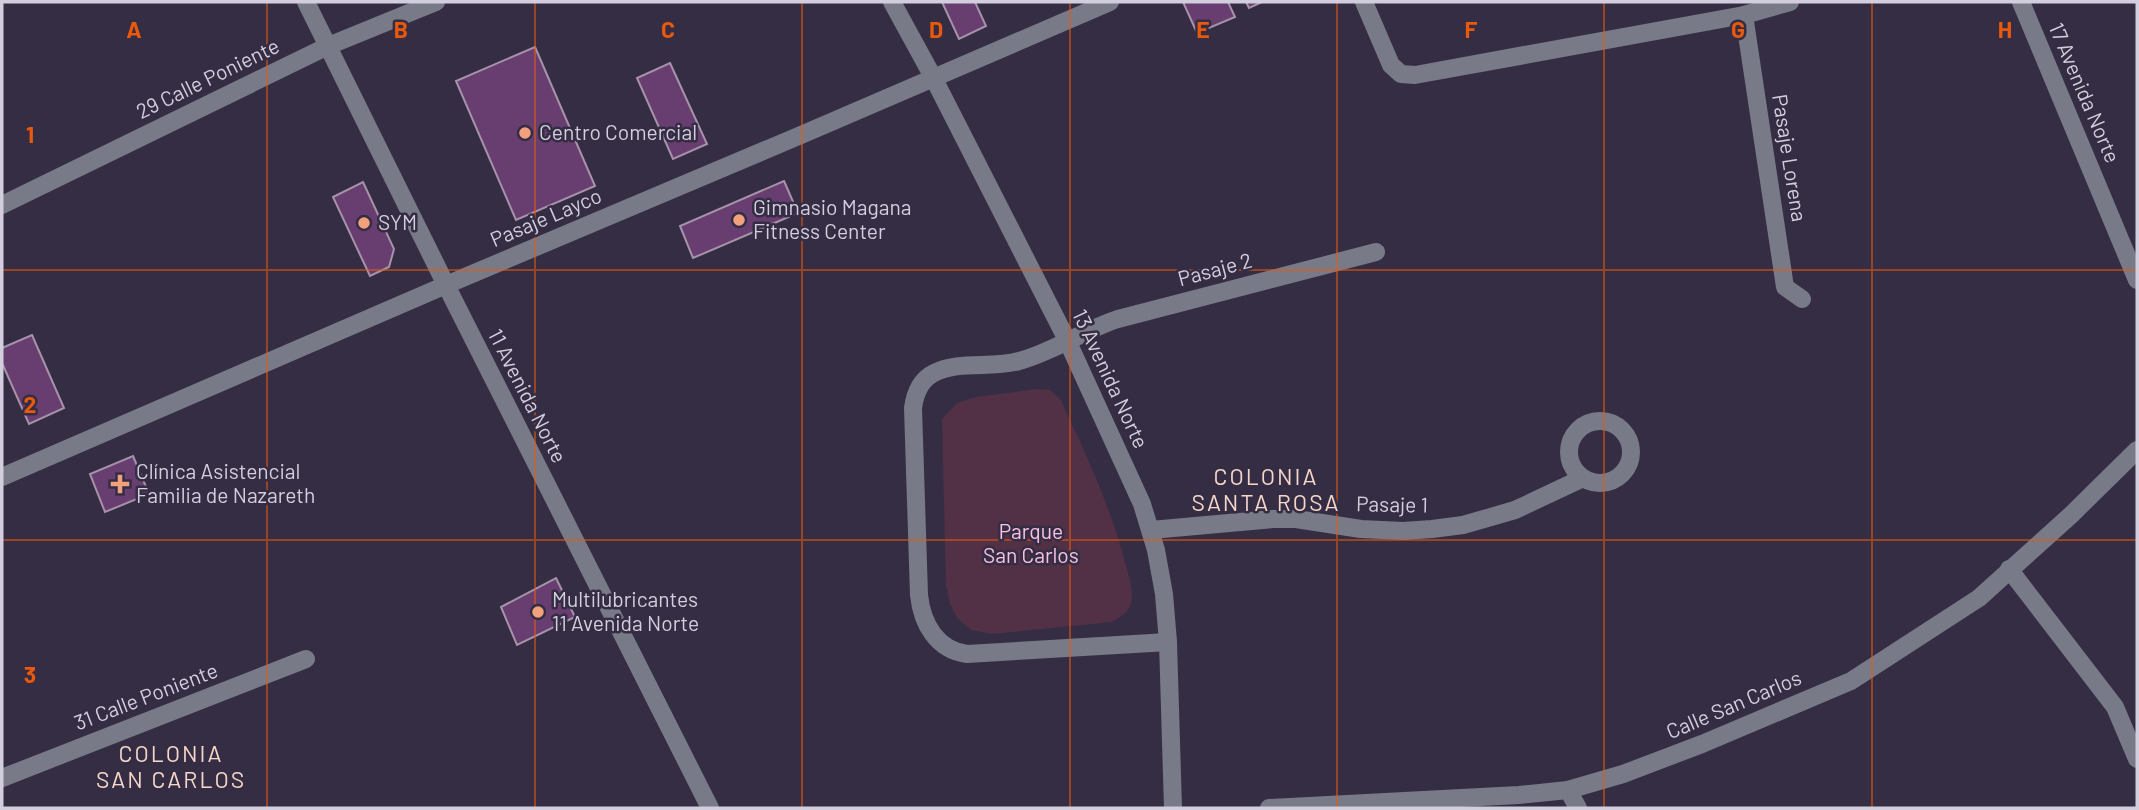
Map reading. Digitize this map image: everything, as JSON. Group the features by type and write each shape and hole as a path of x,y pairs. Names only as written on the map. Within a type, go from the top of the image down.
{"street":[{"name":"11 Avenida Norte","path":"306,2 710,808"},
{"name":"29 Calle Poniente","path":"3,199 328,46 436,2"},
{"name":"13 Avenida Norte","path":"892,2 1067,340 1120,452 1151,530 1161,570 1168,642 1172,808"},
{"name":"Pasaje Layco","path":"2,477 1110,2"},
{"path":"1364,2 1391,65 1401,74 1415,75 1744,15 1790,2"},
{"name":"17 Avenida Norte","path":"2021,2 2137,280"},
{"name":"Pasaje Lorena","path":"1744,15 1785,287 1802,299"},
{"name":"Pasaje 2","path":"1168,642 967,654 951,651 932,634 922,614 919,595 913,408 919,386 925,378 943,369 1021,361 1118,319 1376,252"},
{"name":"Calle San Carlos","path":"1269,808 1568,790 1623,774 1692,748 1851,681 1979,598 2071,515 2137,450"},
{"name":"Pasaje 1","path":"1151,530 1273,519 1296,519 1361,530 1432,529 1463,525 1515,510 1583,478"},
{"path":"2010,569 2115,707 2137,759"},
{"name":"31 Calle Poniente","path":"2,778 306,659"},
{"path":"1568,790 1578,808"}],"green space":[{"name":"Parque San Carlos","path":"1037,389 1050,390 1060,399 1088,460 1120,544 1131,584 1131,603 1121,617 1112,622 992,634 971,630 957,618 946,586 942,419 957,403 976,397"}],"building":[{"path":"942,2 975,2 986,26 959,39"},
{"path":"1183,2 1228,2 1235,17 1197,33"},
{"path":"1246,2 1262,2 1249,8"},
{"name":"Centro Comercial","path":"535,47 595,186 516,220 456,81"},
{"path":"670,63 707,144 673,159 637,78"},
{"name":"Gimnasio Magana Fitness Center","path":"784,181 798,213 693,258 680,226"},
{"name":"SYM","path":"363,182 394,249 389,267 370,276 333,197"},
{"path":"32,335 64,408 29,424 2,363 2,348"},
{"name":"Clínica Asistencial Familia de Nazareth","path":"133,456 149,494 105,512 90,474"},
{"name":"Multilubricantes 11 Avenida Norte","path":"556,578 575,617 517,645 501,607"}],"place":[{"name":"Centro Comercial","path":"525,133"},
{"name":"Gimnasio Magana Fitness Center","path":"739,220"},
{"name":"SYM","path":"364,223"},
{"name":"Clínica Asistencial Familia de Nazareth","path":"120,484"},
{"name":"Multilubricantes 11 Avenida Norte","path":"538,612"}],"district":[{"name":"COLONIA SANTA ROSA","path":"1266,490"},
{"name":"COLONIA SAN CARLOS","path":"171,767"}]}
